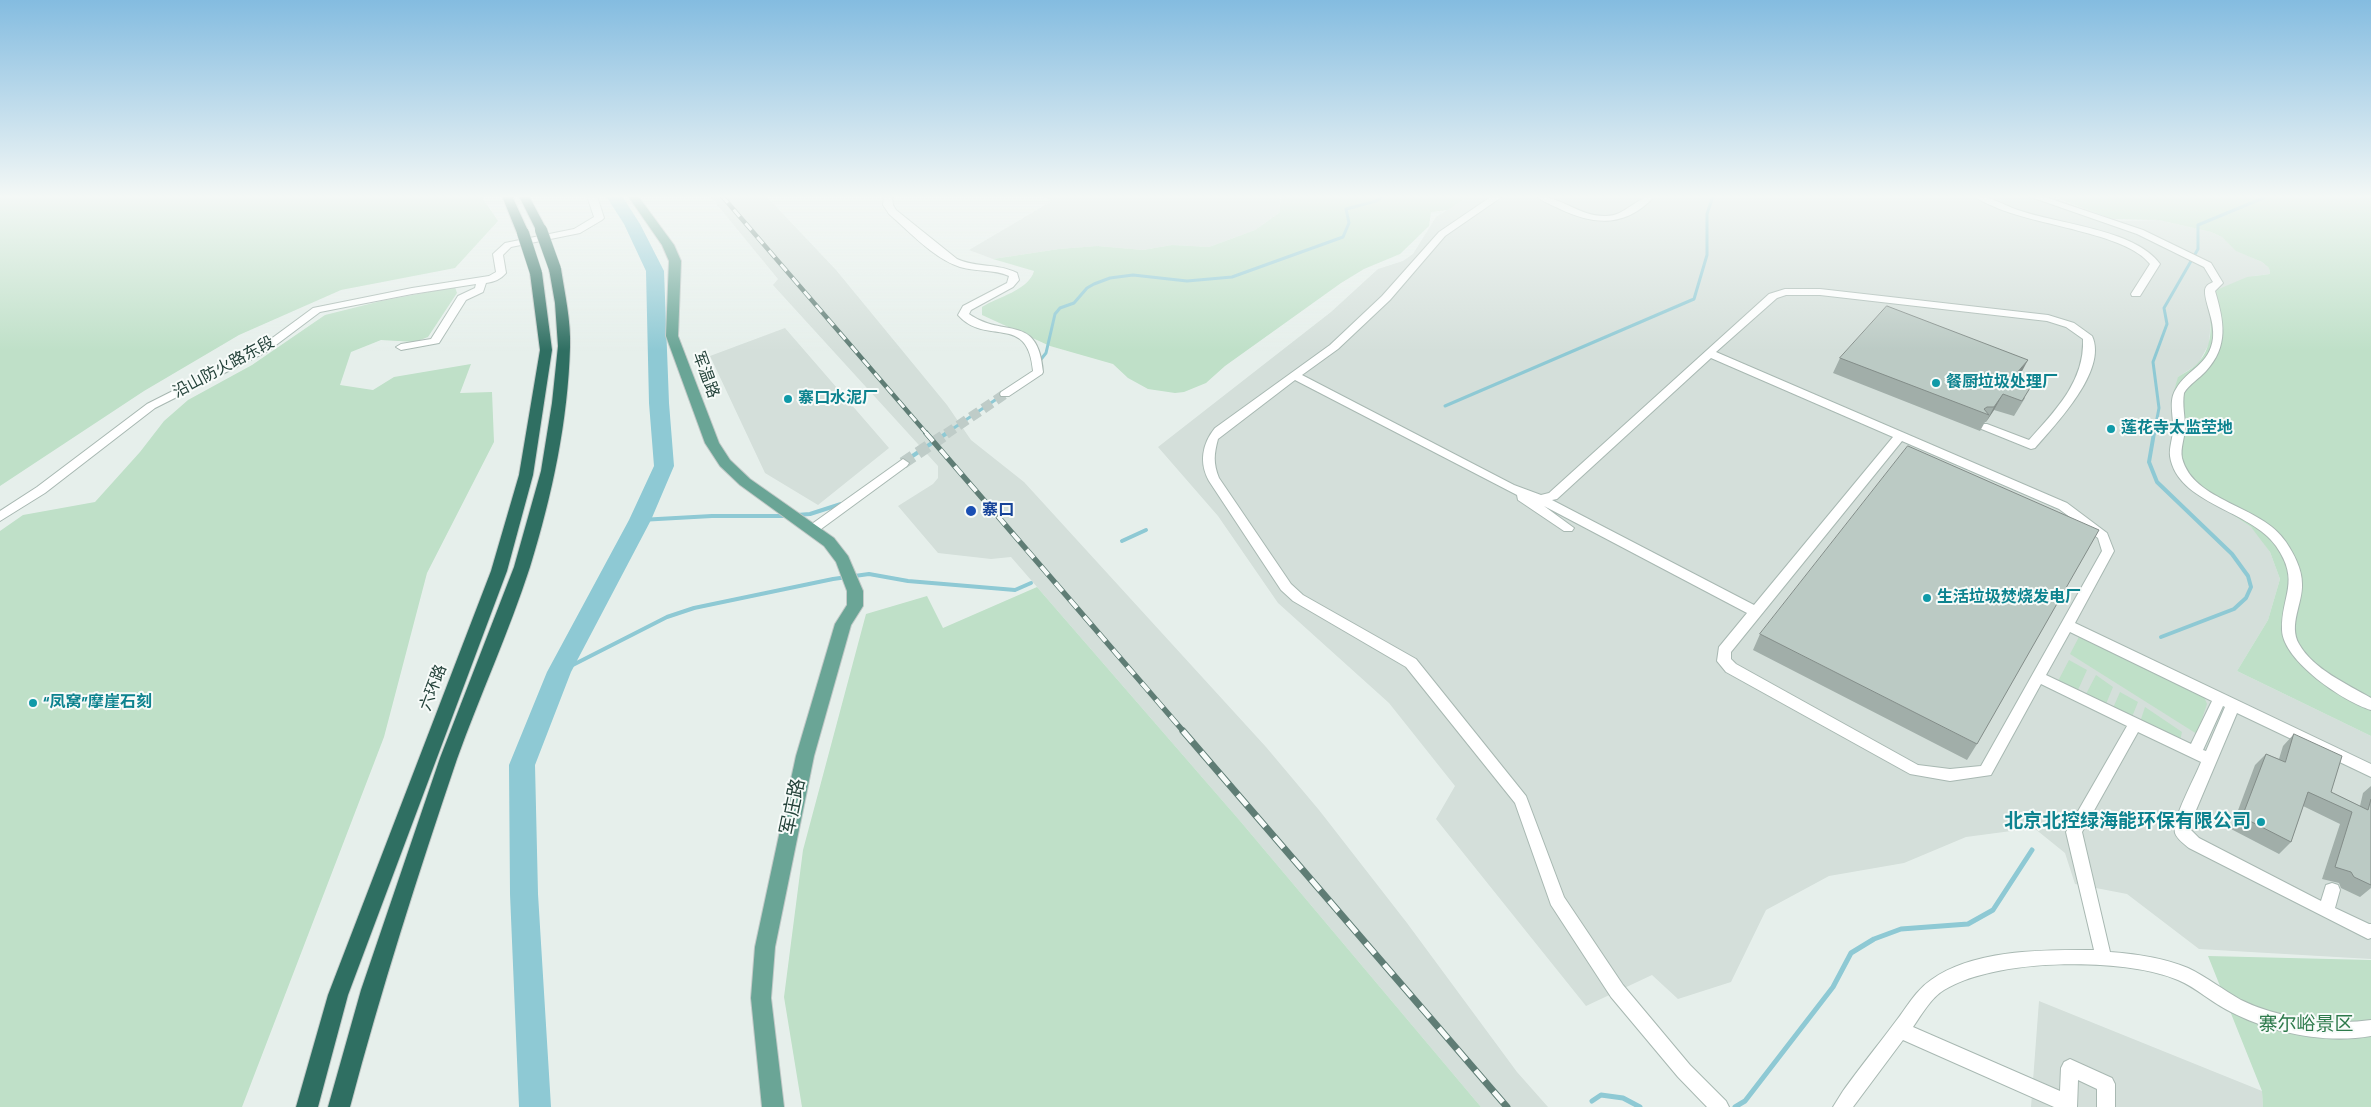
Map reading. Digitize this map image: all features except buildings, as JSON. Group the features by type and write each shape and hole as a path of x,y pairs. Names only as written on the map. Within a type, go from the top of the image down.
{"highway":[{"name":"六环路","path":"307,1107 338,995 499,571 526,475 546,350 536,273 528,248"},
{"path":"338,1107 377,971 449,758 522,567 548,471 559,403 564,346 561,304 555,269 547,248"}],"main road":[{"name":"军温路","path":"669,248 675,261 672,336 712,443 725,463 745,482 812,529"},
{"name":"军庄路","path":"773,1107 761,998 766,946 805,756 843,624 855,606 855,591 847,566 829,542 812,529"}],"street":[{"name":"沿山防火路东段","path":"0,517 41,490 151,406 264,350 317,310 412,291 492,279 501,272 498,254 505,248"},
{"path":"937,248 954,261 969,266 1007,271 1014,275 1014,280 1010,285 967,308 963,315 974,322 1024,336 1035,345 1039,354 1038,372 1005,394"},
{"path":"1430,248 1362,323 1295,376 1219,431 1213,438 1208,454 1209,467 1214,478 1286,587 1298,598 1411,664 1491,761 1521,800 1557,900 1572,924 1617,991 1684,1071 1720,1107"},
{"path":"2136,294 2155,264 2147,252 2137,248"},
{"path":"2173,248 2208,265 2218,283 2211,286 2210,291 2220,329 2212,357 2178,394 2179,428 2176,455 2181,470 2196,486 2249,516 2279,540 2296,582 2288,632 2293,646 2324,677 2371,705"},
{"path":"401,348 435,341 462,298 479,290 482,280"},
{"path":"1540,499 1553,496 1773,296 1800,292 1820,292 2048,318 2070,325 2088,338 2089,354 2086,372 2068,401 2031,445 1983,426"},
{"path":"1710,354 2063,506 2103,536 2108,551 1986,771 1965,775 1932,774 1915,770 1731,668 1724,661 1724,651 1900,436"},
{"path":"1295,376 1510,488 1568,528"},
{"path":"812,529 903,463"},
{"path":"1510,488 1540,499 1756,612"},
{"path":"2067,625 2371,771"},
{"path":"2038,677 2210,760"},
{"path":"2194,753 2227,702"},
{"path":"2227,702 2210,760 2183,822 2183,833 2194,843 2368,932 2371,931"},
{"path":"2104,959 2074,832 2135,724"},
{"path":"2326,911 2332,890"},
{"path":"1842,1107 1936,985 1957,972 1985,964 2027,959 2135,961 2166,967 2185,975 2208,990 2245,1009 2292,1023 2317,1029 2362,1030 2371,1028"},
{"path":"1900,1030 2068,1105 2070,1068 2106,1084 2106,1107"}],"shaded area":[{"path":"752,248 815,248 836,270 947,405 971,440 1024,482 1266,747 1319,810 1407,923 1517,1072 1548,1107 1481,1107 1241,822 1011,557 991,559 938,553 898,506 933,484 938,478 938,466 773,285 778,279"},
{"path":"973,248 1076,248 993,259 969,250"},
{"path":"1116,248 1157,248 1143,250"},
{"name":"北京北控绿海能环保有限公司","path":"1417,248 2233,248 2262,262 2269,268 2270,274 2254,276 2211,319 2209,344 2198,364 2178,377 2227,511 2251,527 2261,538 2270,552 2280,579 2268,620 2237,671 2371,736 2371,959 2199,949 2127,894 2075,884 2065,853 2034,828 1966,837 1904,863 1829,876 1766,910 1731,982 1678,999 1652,975 1586,1006 1436,819 1455,786 1389,703 1278,603 1218,516 1158,447 1331,312 1378,269 1403,261 1413,254"},
{"name":"寨口水泥厂","path":"785,328 889,448 818,505 765,473 710,356"},
{"path":"2039,1001 2262,1091 2263,1107 2031,1107"}],"green space":[{"path":"0,248 474,248 455,268 341,290 239,335 144,391 0,486"},
{"path":"1076,248 1143,250 1157,248 1407,248 1400,254 1364,269 1341,283 1225,366 1206,383 1184,392 1175,393 1148,389 1128,378 1113,364 1050,346 982,315 982,307 1020,288 1031,278 1034,271 993,259"},
{"path":"2233,248 2371,248 2371,736 2237,671 2268,620 2280,579 2270,552 2251,527 2227,511 2178,470 2173,394 2178,377 2197,364 2210,340 2211,321 2207,294 2247,277 2270,274 2269,268 2262,262 2236,251"},
{"path":"455,287 457,293 428,337 415,342 381,340 351,352 340,385 373,390 394,377 471,364 460,393 492,392 494,442 427,573 384,737 242,1107 0,1107 0,531 23,515 95,502 140,452 164,421 188,400 252,365 325,315 381,301"},
{"path":"1037,587 1241,822 1481,1107 802,1107 784,997 803,850 866,614 927,596 943,628"},
{"path":"2080,635 2204,697 2207,704 2197,734 2070,654"},
{"path":"2069,660 2087,670 2078,690 2058,681"},
{"path":"2096,675 2113,687 2106,704 2086,694"},
{"path":"2120,692 2138,702 2132,717 2113,708"},
{"path":"2145,707 2182,732 2180,741 2140,722"},
{"name":"寨尔峪景区","path":"2208,956 2371,960 2371,1107 2263,1107 2262,1091"}],"waterway":[{"path":"535,1107 524,894 522,765 559,672 640,520 664,466 659,403 655,271 644,248"},
{"path":"1038,363 1046,353 1055,314 1060,308 1074,303 1087,288 1094,284 1110,278 1133,275 1187,281 1232,277 1313,248"},
{"path":"1445,406 1694,299 1707,255 1707,248"},
{"path":"2154,434 2159,408 2153,362 2167,324 2164,308 2198,248"},
{"path":"945,434 1004,394"},
{"path":"902,463 947,433"},
{"path":"2154,433 2149,462 2157,482 2232,554 2248,576 2251,587 2246,598 2234,609 2161,637"},
{"path":"797,515 810,514 841,504"},
{"path":"640,520 712,516 787,516"},
{"path":"1122,541 1146,530"},
{"path":"559,672 667,617 694,608 833,579 869,574 908,581 1015,590 1031,583"},
{"path":"1735,1107 1745,1101 1833,987 1851,953 1874,939 1901,929 1968,924 1993,910 2032,850"},
{"path":"1592,1101 1601,1095 1623,1098 1640,1107"}],"tunnel":[{"path":"946,434 1005,394"},
{"path":"903,463 948,433"}],"railway":[{"path":"766,248 927,434"},
{"path":"926,433 1184,732"},
{"path":"1183,731 1507,1107"}],"place":[{"name":"餐厨垃圾处理厂","path":"1936,383"},
{"name":"寨口水泥厂","path":"788,399"},
{"name":"莲花寺太监茔地","path":"2111,429"},
{"name":"寨口","path":"971,511"},
{"name":"生活垃圾焚烧发电厂","path":"1927,598"},
{"name":"“凤窝”摩崖石刻","path":"33,703"},
{"name":"北京北控绿海能环保有限公司","path":"2261,822"}]}
